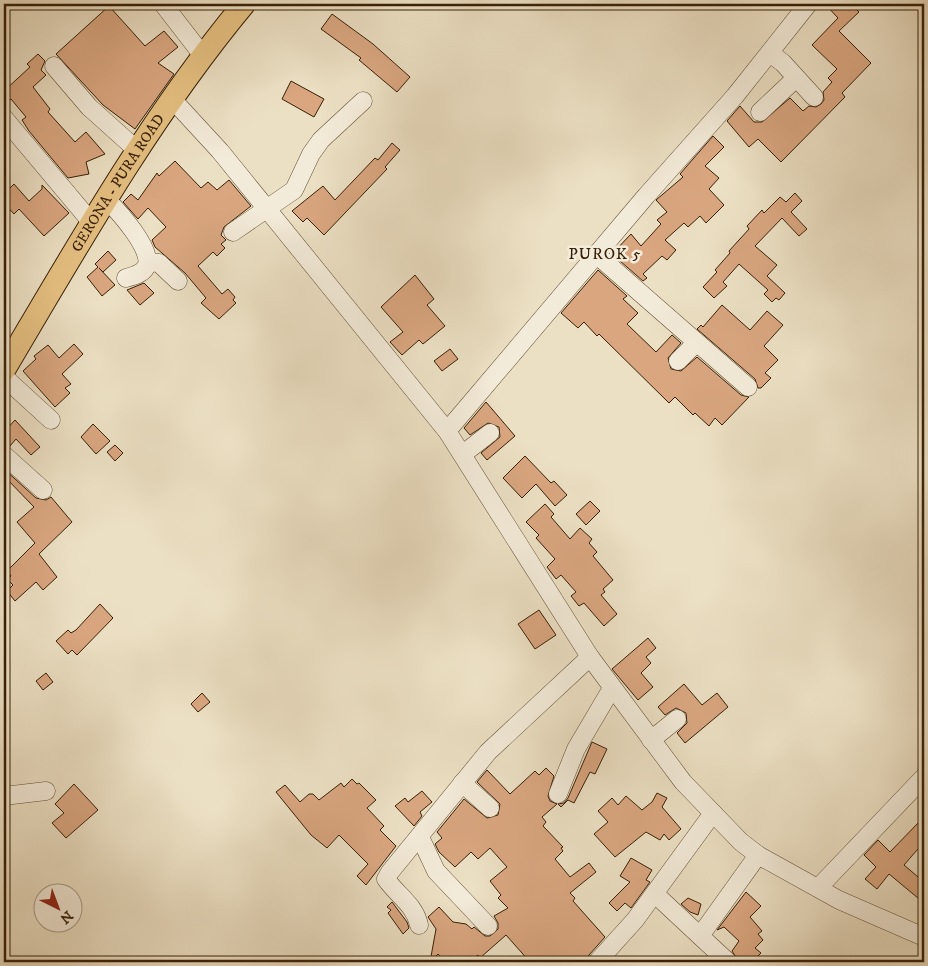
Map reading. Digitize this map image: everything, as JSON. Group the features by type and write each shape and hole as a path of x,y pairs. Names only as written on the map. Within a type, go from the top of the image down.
{"main road":[{"name":"GERONA - PURA ROAD","path":"5,367 138,151 244,4"}],"street":[{"path":"163,4 204,57"},
{"path":"447,430 770,53 808,4"},
{"path":"770,53 783,63 795,79 814,97"},
{"path":"54,66 89,107 138,151"},
{"path":"760,112 795,79"},
{"path":"173,100 220,151 447,430 590,656 683,782 741,842 758,855 818,888 922,932"},
{"path":"233,232 294,190 311,154 321,140 363,100"},
{"path":"4,118 92,223"},
{"path":"107,200 136,234 148,262 138,275 126,278"},
{"path":"597,255 748,387"},
{"path":"148,262 160,263 178,281"},
{"path":"678,361 696,343"},
{"path":"5,367 51,420"},
{"path":"463,454 490,433"},
{"path":"4,456 43,490"},
{"path":"419,925 414,911 386,879 488,752 517,722 590,656"},
{"path":"558,794 576,749 612,688"},
{"path":"651,740 678,719"},
{"path":"818,888 924,778"},
{"path":"462,783 490,808"},
{"path":"4,796 46,791"},
{"path":"597,962 612,947 655,894 713,813"},
{"path":"420,838 436,871 488,926"},
{"path":"700,936 758,855"},
{"path":"655,894 728,962"}],"building":[{"path":"825,4 851,4 859,12 839,31 871,63 842,93 845,97 781,162 758,139 749,147 727,121 740,106 754,122 762,122 790,98 803,111 809,106 816,107 821,104 824,100 823,92 832,82 828,78 837,69 812,45 838,18"},
{"path":"109,6 145,46 164,31 178,47 158,63 174,74 135,129 103,105 56,54"},
{"path":"332,14 373,44 410,77 397,92 359,60 361,58 321,29"},
{"path":"38,54 45,61 41,70 46,75 33,87 50,109 48,112 75,142 86,132 105,154 86,162 89,174 68,178 29,131 22,120 26,117 11,99 4,105 4,91 30,67 27,64"},
{"path":"291,81 324,99 314,117 282,99"},
{"path":"713,136 724,147 705,166 719,178 709,189 724,205 706,223 700,216 688,227 684,223 665,240 676,250 667,260 662,256 643,274 647,278 643,281 612,254 631,234 641,246 661,224 657,220 667,212 656,200 683,177 680,174"},
{"path":"392,143 400,150 385,167 387,169 324,235 307,218 303,222 292,211 323,186 335,200 375,158 378,160"},
{"path":"175,161 201,188 208,182 217,190 229,180 251,206 224,227 221,235 226,240 221,244 225,248 217,256 213,252 198,266 222,294 228,289 235,297 233,300 236,303 219,319 201,303 206,298 185,273 155,247 152,240 166,227 148,208 138,219 123,202 131,194 138,200 157,173 159,176"},
{"path":"14,184 29,201 42,189 42,185 69,213 44,236 19,209 14,214 4,203 4,194"},
{"path":"795,193 802,201 791,212 807,229 799,236 782,218 755,246 777,265 767,276 785,293 779,300 776,298 772,302 764,294 768,290 739,264 723,282 727,286 714,298 703,287 717,272 715,270 730,253 729,251 749,229 747,226 762,210 764,213 780,197 786,202"},
{"path":"108,251 116,260 103,272 99,268 115,285 102,296 87,277 98,267 95,264"},
{"path":"598,270 627,296 623,299 638,313 627,324 656,352 672,335 681,343 668,358 671,369 681,371 697,357 741,395 749,397 722,425 715,418 709,426 695,413 693,415 675,397 669,403 599,334 597,336 584,322 578,328 561,313"},
{"path":"415,275 434,299 427,305 445,326 423,344 419,340 402,355 390,342 403,332 381,307"},
{"path":"144,283 154,293 140,305 127,290"},
{"path":"722,305 750,330 767,311 783,325 764,346 778,360 765,373 771,378 761,388 758,388 755,379 697,329 701,325 703,327"},
{"path":"74,344 83,354 62,374 71,384 65,388 70,393 55,407 23,371 36,359 34,356 48,345 59,358"},
{"path":"450,349 458,359 442,371 434,361"},
{"path":"486,402 515,436 487,460 481,453 500,437 499,427 488,423 470,435 464,428"},
{"path":"15,420 40,447 31,455 16,439 10,446 4,445 4,432"},
{"path":"93,424 110,441 96,454 81,437"},
{"path":"115,445 123,453 115,461 107,452"},
{"path":"525,456 551,483 554,481 567,495 555,506 536,484 522,498 503,478"},
{"path":"4,469 36,498 46,500 51,497 72,522 39,554 57,577 43,590 36,582 15,601 7,591 13,585 7,579 11,576 7,571 35,543 17,522 34,507 4,476"},
{"path":"590,501 600,511 586,525 576,514"},
{"path":"545,504 554,514 551,517 570,539 580,528 592,539 589,543 597,552 593,556 613,580 603,589 605,592 601,595 617,614 604,626 584,603 579,606 571,596 576,592 561,575 556,579 547,567 555,559 536,538 539,535 526,522"},
{"path":"100,604 113,618 77,655 72,650 68,654 56,641 68,630 71,633 76,630"},
{"path":"539,610 556,635 535,649 518,624"},
{"path":"648,638 656,648 646,657 651,663 641,673 653,687 638,700 612,669"},
{"path":"46,673 53,682 43,690 36,681"},
{"path":"684,684 702,705 717,693 728,707 685,743 677,733 687,723 686,713 676,708 665,715 658,707"},
{"path":"202,693 210,702 198,712 191,704"},
{"path":"592,742 607,749 595,774 590,772 574,803 568,800 561,807 558,804 564,803 568,798"},
{"path":"546,768 554,776 548,796 550,801 557,804 542,817 546,822 543,826 563,847 561,848 563,851 555,859 570,877 589,863 596,872 570,893 575,898 573,901 605,937 589,955 587,962 530,962 506,935 480,958 478,955 470,962 445,962 438,954 430,962 436,929 428,917 439,907 453,922 466,924 472,929 474,927 485,936 490,936 498,929 498,923 494,916 508,908 498,898 501,895 490,881 507,867 490,848 478,859 471,852 455,867 439,852 435,844 442,838 437,832 464,799 487,818 498,815 500,804 477,782 487,770 510,794 535,771 539,775"},
{"path":"352,779 357,784 359,783 376,800 367,808 384,826 380,830 396,846 366,885 357,876 368,864 339,835 327,848 311,835 276,792 285,785 300,802 309,794 313,794 319,800 341,783 344,787"},
{"path":"74,784 98,810 66,838 52,823 64,813 55,804"},
{"path":"422,791 432,802 420,812 422,816 414,826 395,806 405,798 408,802"},
{"path":"657,793 667,798 662,807 681,829 669,840 664,834 660,840 646,832 615,857 594,834 608,822 598,811 612,798 618,805 626,796 642,810 652,802"},
{"path":"919,822 924,827 924,842 904,865 924,882 924,903 889,874 877,889 865,879 876,867 864,855 878,840 890,852"},
{"path":"631,858 652,870 646,880 650,882 631,908 625,903 617,911 609,903 630,882 620,876"},
{"path":"746,892 761,906 750,917 762,931 758,934 763,940 755,948 761,953 752,962 739,962 732,951 739,941 724,927 717,930"},
{"path":"688,898 701,904 698,915 690,912 681,904"},
{"path":"392,902 407,922 409,928 403,934 388,913 391,910 387,907"}],"district":[{"name":"PUROK 5","path":"605,253"}]}
